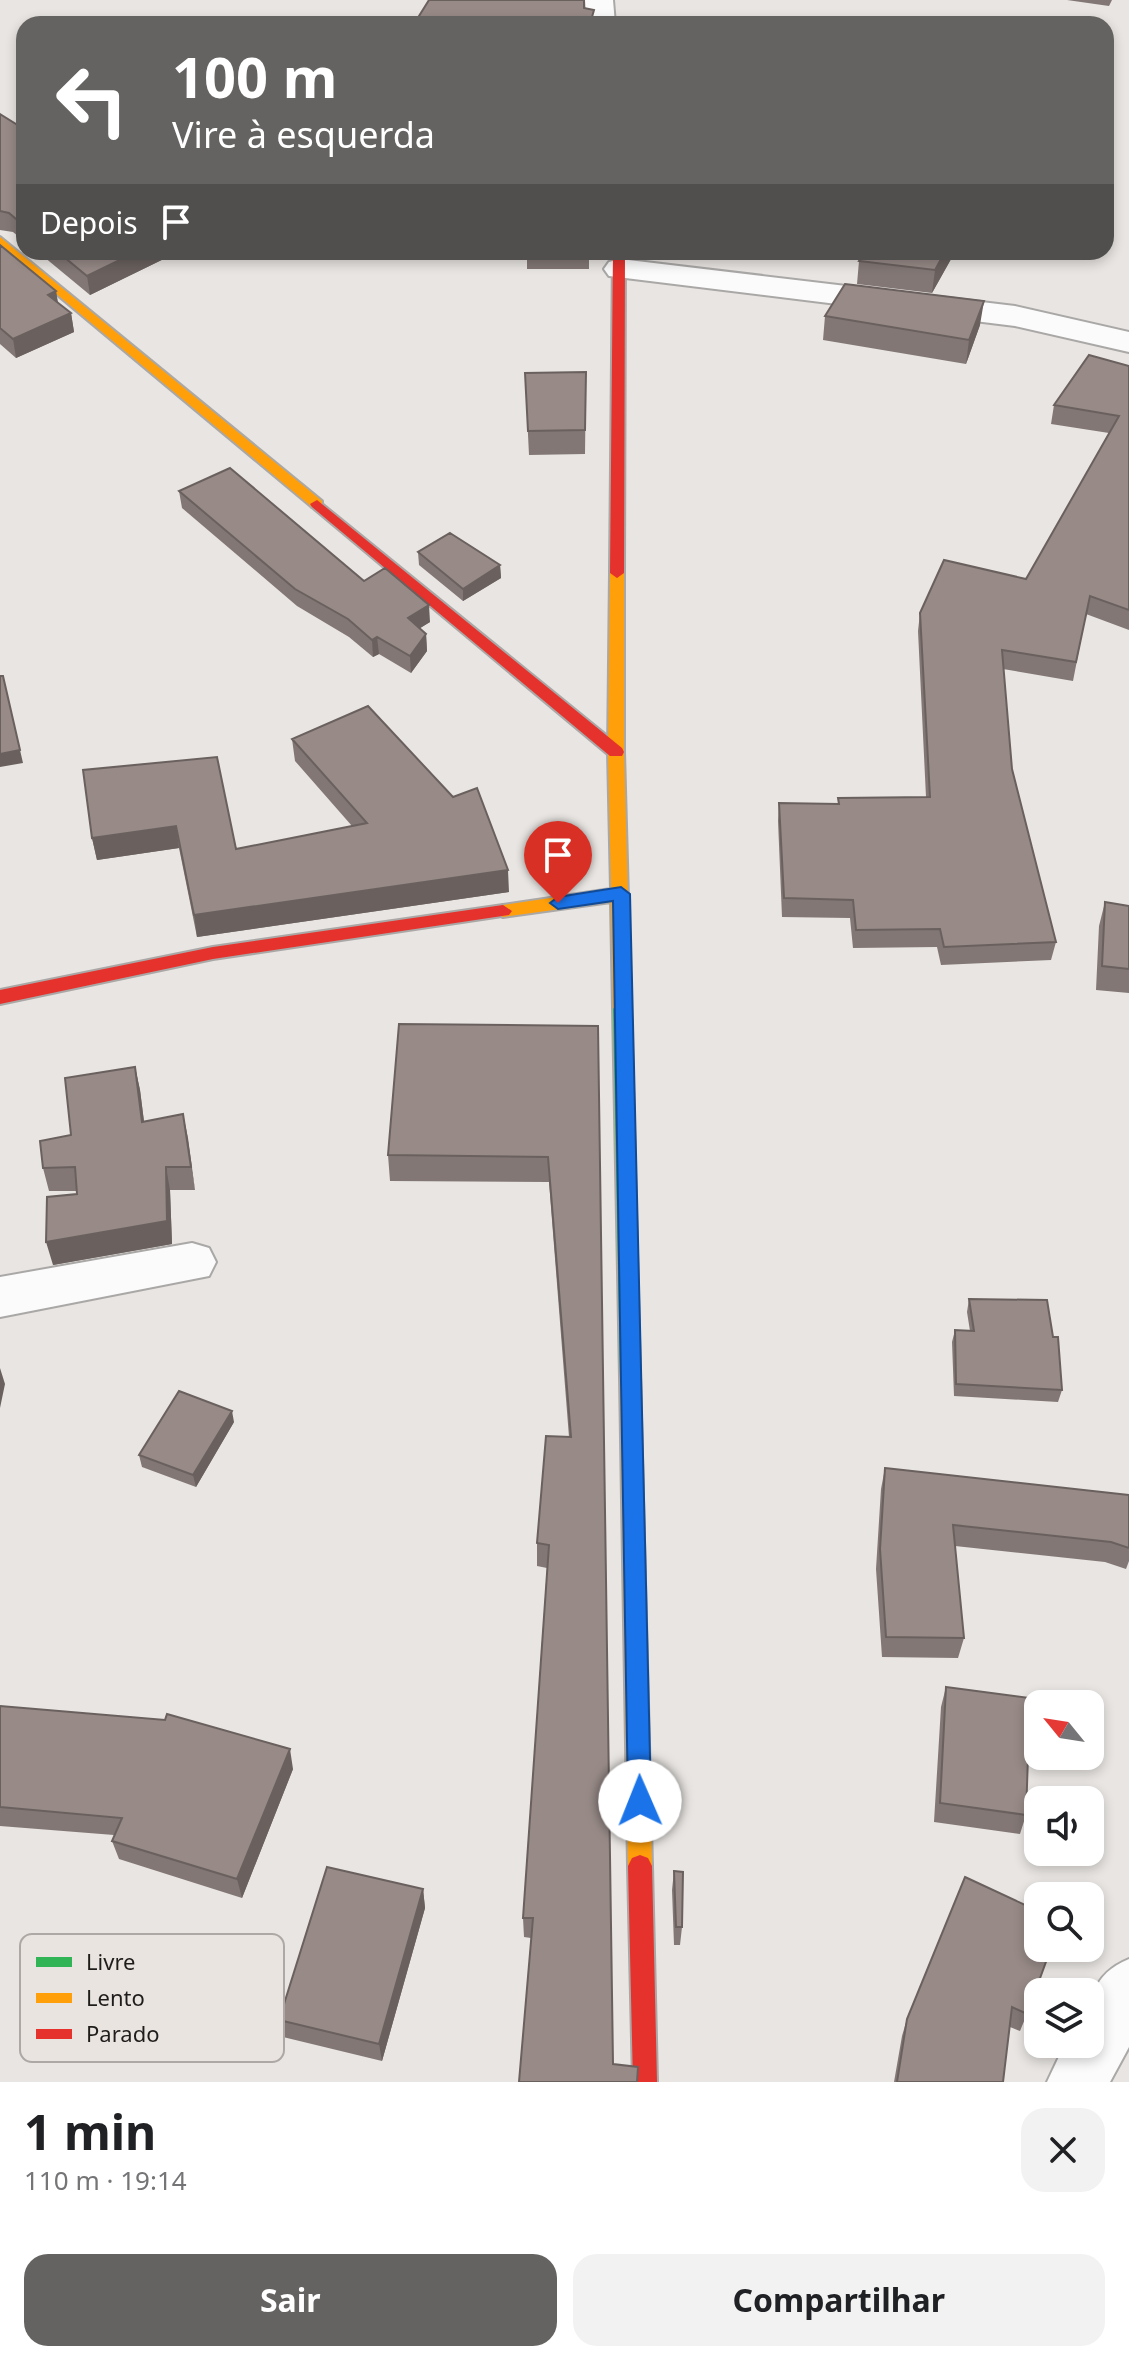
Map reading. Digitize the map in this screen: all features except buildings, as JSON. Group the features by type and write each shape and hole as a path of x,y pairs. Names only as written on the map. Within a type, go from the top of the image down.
{"street":[{"path":"0,241 16,254"},
{"path":"23,260 616,752"},
{"path":"645,2082 616,752 620,261 1015,316 1129,342"},
{"path":"0,997 213,953 621,894"},
{"path":"0,1297 192,1262"},
{"path":"1077,2082 1129,1988"}],"traffic: fast":[{"path":"622,1008 630,1377"}],"traffic: slow":[{"path":"0,241 16,254"},
{"path":"23,260 317,504"},
{"path":"617,573 616,752 622,1008"},
{"path":"503,911 621,894"},
{"path":"630,1377 640,1866"}],"traffic: jam":[{"path":"617,573 619,260"},
{"path":"317,504 616,752"},
{"path":"0,997 213,953 503,911"},
{"path":"640,1866 645,2082"}],"route":[{"path":"558,903 621,894 640,1801"}]}
